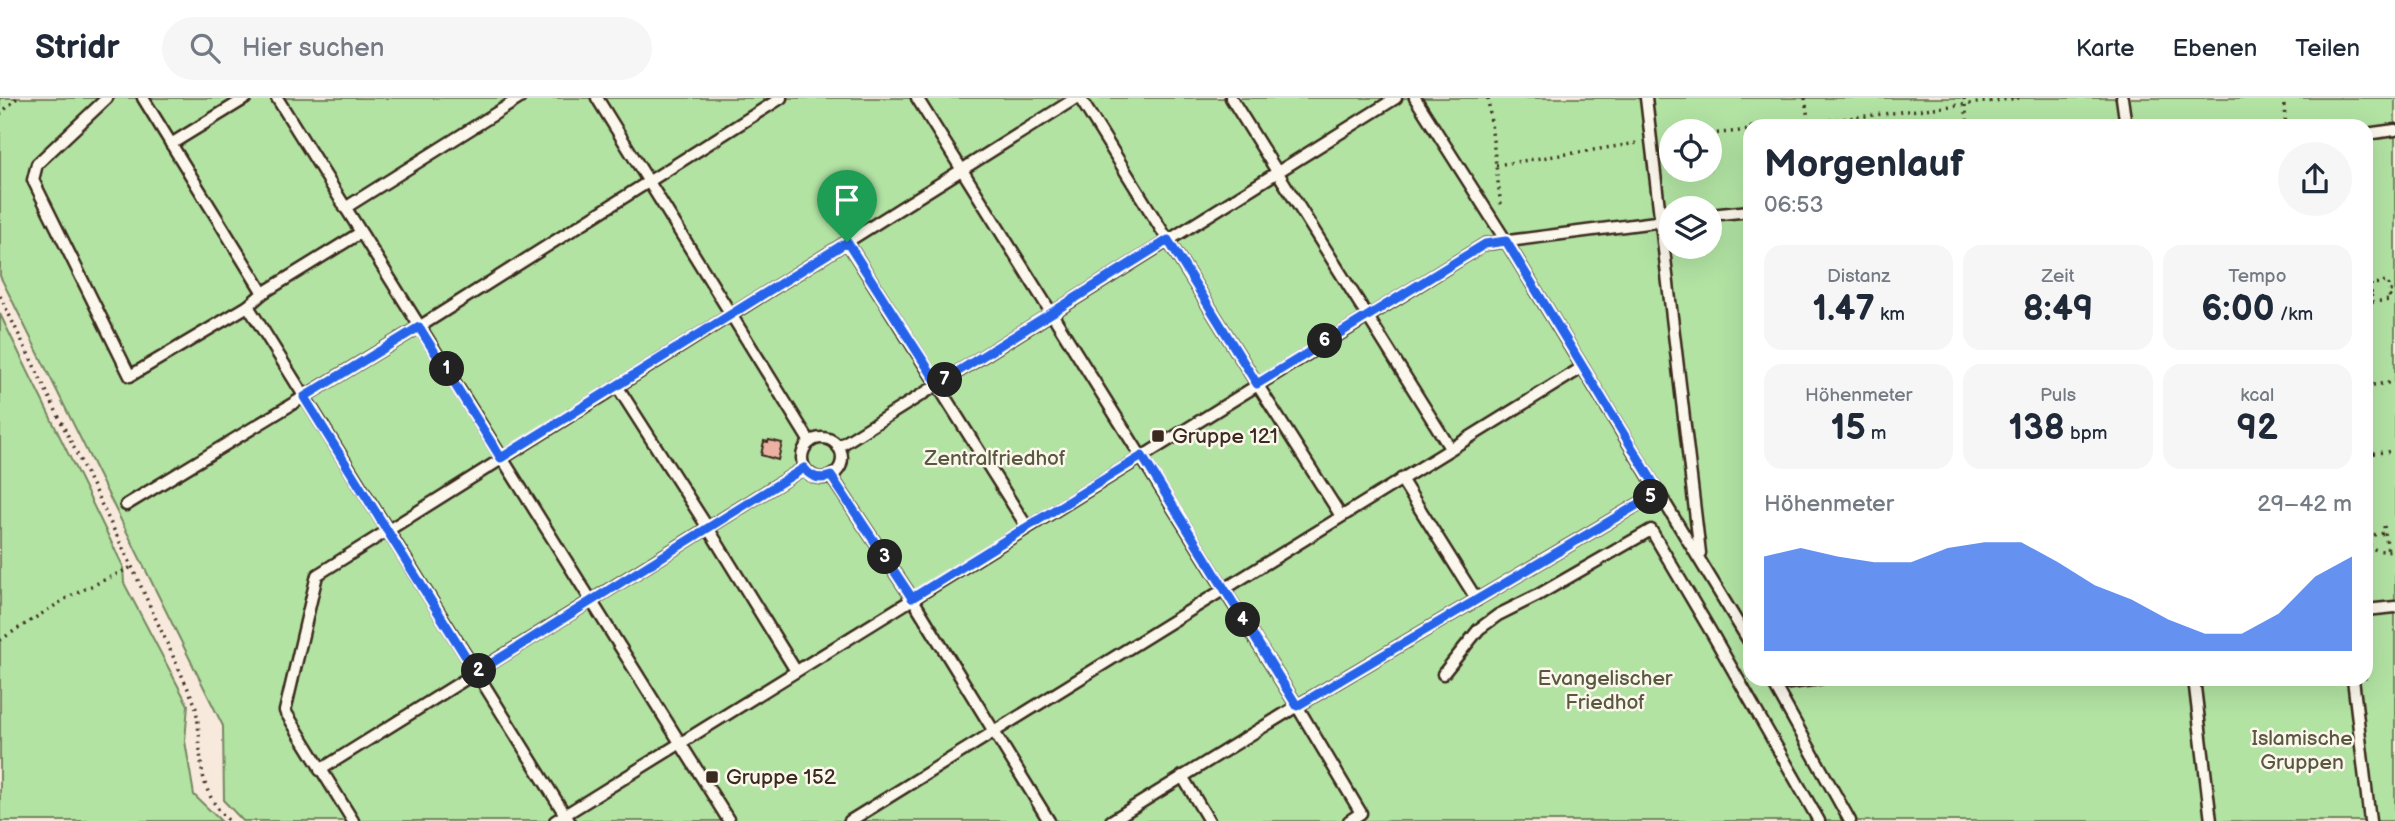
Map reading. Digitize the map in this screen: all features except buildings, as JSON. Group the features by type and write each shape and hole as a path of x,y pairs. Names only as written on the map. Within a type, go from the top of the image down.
{"lane":[{"path":"107,98 37,164 33,180 130,376 248,306 263,293 360,233"},
{"path":"143,98 263,293"},
{"path":"171,144 246,98"},
{"path":"276,98 729,821"},
{"path":"345,208 520,98"},
{"path":"597,98 810,442"},
{"path":"126,505 419,327 781,98"},
{"path":"918,98 1361,813 1349,821"},
{"path":"353,821 285,712 317,575 1078,98 1341,516"},
{"path":"1231,98 1450,449"},
{"path":"838,447 1396,98"},
{"path":"1415,98 1506,241 1743,631"},
{"path":"1646,98 1661,196"},
{"path":"2122,98 2125,119"},
{"path":"2373,133 2395,130"},
{"path":"1722,214 1743,212"},
{"path":"555,821 567,818 681,742 1485,244 1659,222"},
{"path":"847,242 1027,527"},
{"path":"1670,259 1700,558"},
{"path":"248,306 567,818"},
{"path":"850,821 1583,367"},
{"path":"617,386 796,671"},
{"path":"822,439 833,442 838,447 842,460 831,476 819,478 804,468 803,451 810,442 822,439"},
{"path":"320,770 804,468"},
{"path":"831,476 912,598 1049,821"},
{"path":"1401,479 1476,600"},
{"path":"1111,821 1297,706 1659,492"},
{"path":"1443,674 1479,629 1498,615 1651,530 1819,821"},
{"path":"2373,609 2395,607"},
{"path":"1775,686 1850,821"},
{"path":"2195,686 2211,821"},
{"path":"2354,686 2370,821"},
{"path":"1182,776 1209,821"}],"path":[{"path":"0,114 17,98"},
{"path":"1488,98 1502,213"},
{"path":"1805,98 1807,119"},
{"path":"1964,98 1967,119"},
{"path":"1847,119 2019,98"},
{"path":"2283,98 2285,119"},
{"path":"1722,133 1743,131"},
{"path":"1496,165 1651,141"},
{"path":"2373,284 2388,282 2390,300 2373,302"},
{"path":"2389,291 2395,290"},
{"path":"0,296 132,567 195,704 202,777 208,796 229,821"},
{"path":"2373,385 2395,382"},
{"path":"2373,453 2395,451"},
{"path":"2384,526 2388,551"},
{"path":"2373,535 2385,533"},
{"path":"2373,549 2379,552 2395,550"},
{"path":"0,640 70,596 132,567"}],"green space":[{"name":"Zentralfriedhof","path":"0,98 2395,98 2395,821 243,821 224,801 223,726 0,276"},
{"path":"0,314 123,566 124,583 188,705 185,741 194,795 221,821 0,821"}],"place":[{"name":"Gruppe 121","path":"1158,436"},
{"name":"Gruppe 152","path":"712,777"}],"route":[{"path":"1168,240 1257,384 1485,244 1506,241 1659,492 1297,706 1142,456 912,598 831,476 819,478 804,468 476,673 304,397 419,327 501,458 847,242 938,384 1168,240"}],"park label":[{"name":"Evangelischer Friedhof","path":"1605,690"},
{"name":"Islamische Gruppen","path":"2302,750"}]}
